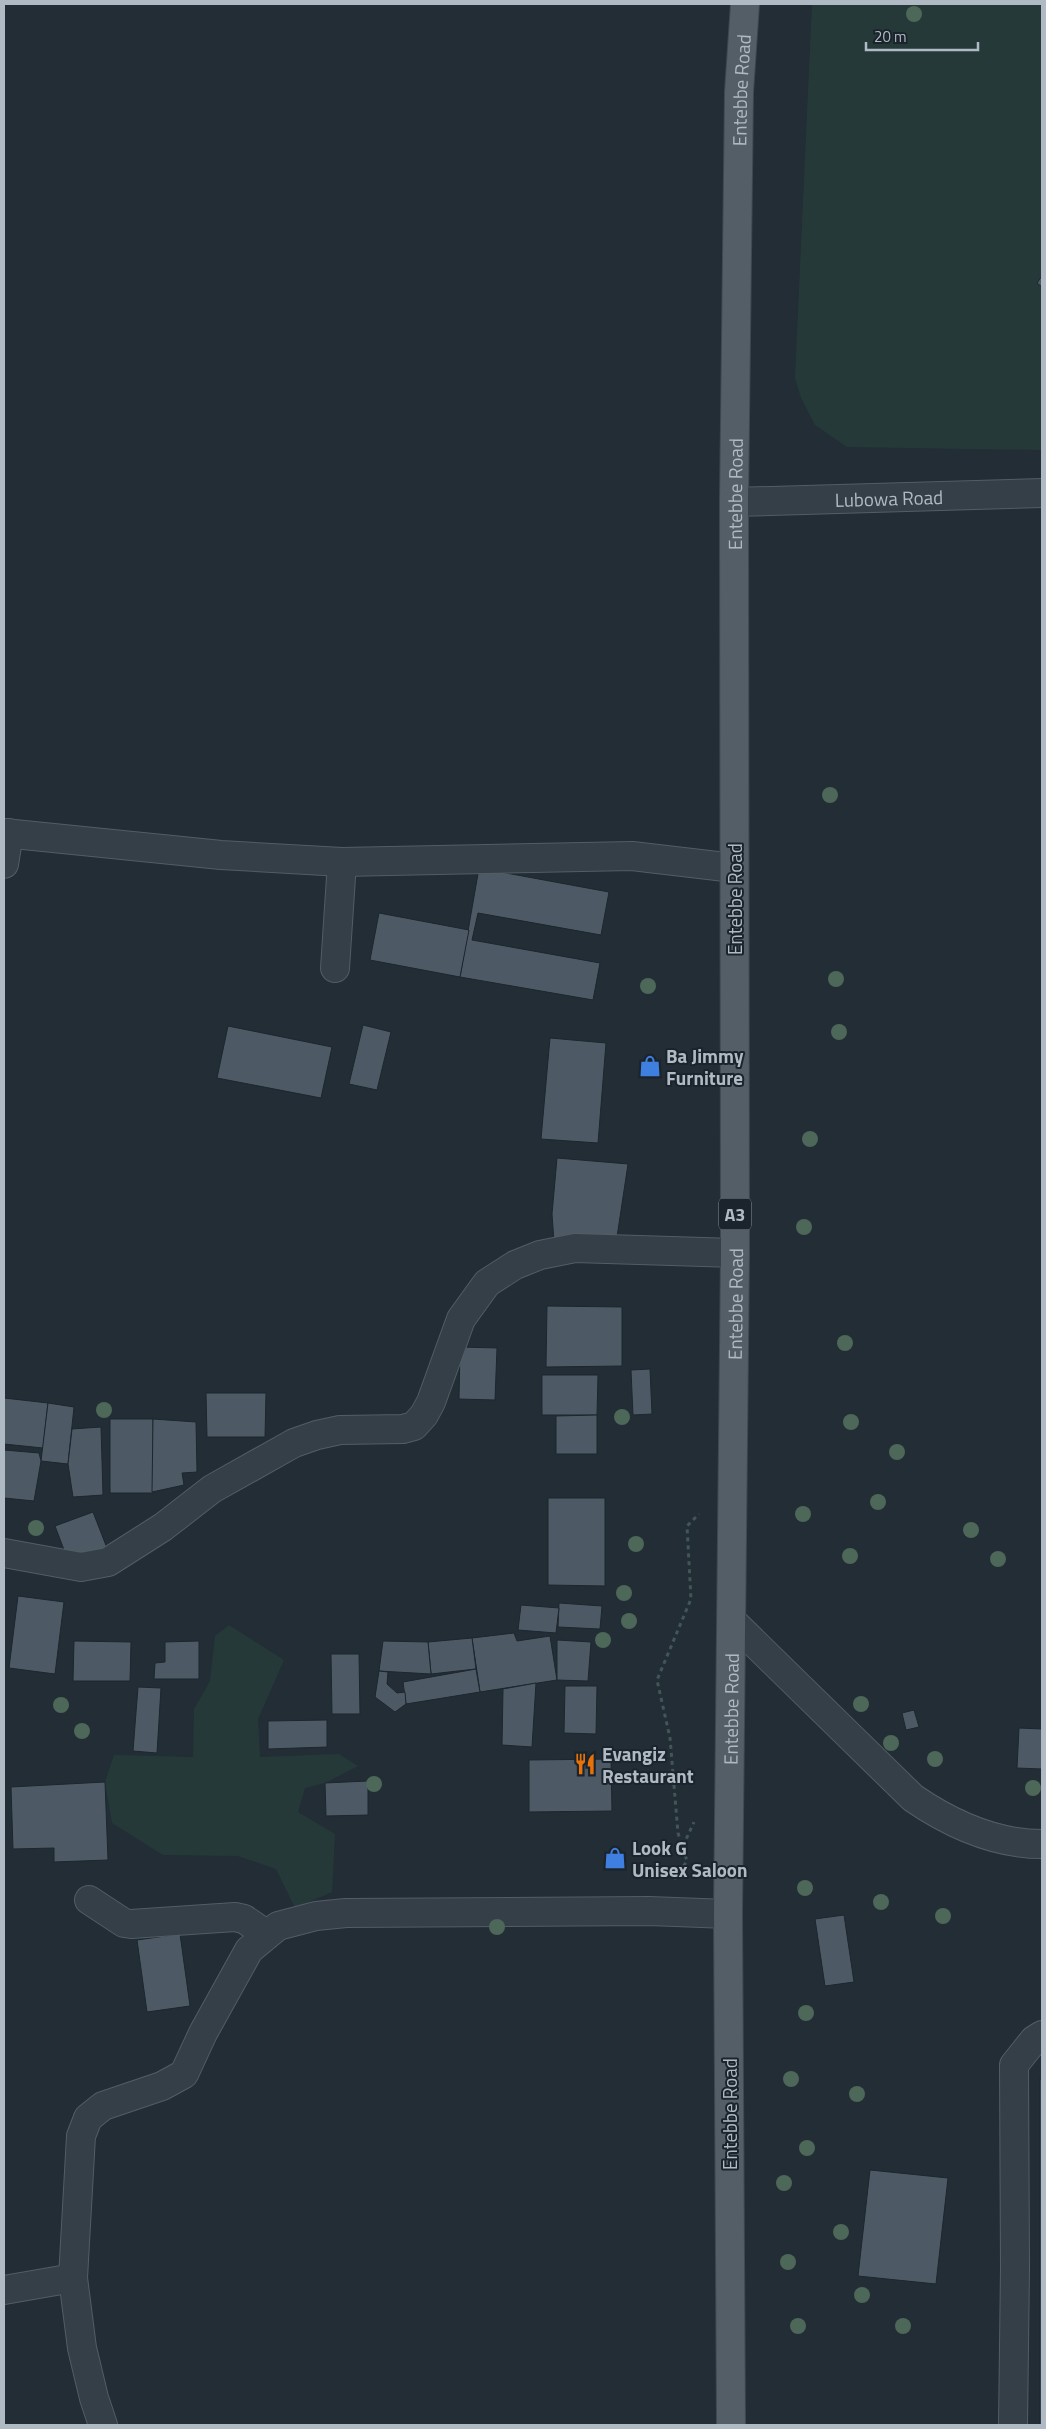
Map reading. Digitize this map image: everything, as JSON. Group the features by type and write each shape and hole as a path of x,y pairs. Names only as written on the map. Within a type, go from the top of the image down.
{"main road":[{"name":"Entebbe Road","path":"732,2425 728,1914 733,1622 735,1253 734,502 739,92 745,4"}],"street":[{"name":"Lubowa Road","path":"734,502 1042,493"},
{"path":"4,864 6,833 221,855 342,862 632,856 734,868"},
{"path":"334,968 342,862"},
{"path":"4,1553 81,1568 108,1562 155,1532 212,1489 294,1443 340,1430 403,1429 414,1426 424,1415 431,1402 461,1319 487,1283 515,1265 540,1255 575,1248 735,1253"},
{"path":"733,1622 913,1798 940,1816 967,1829 997,1838 1042,1844"},
{"path":"89,1900 124,1922 235,1917 244,1919 266,1934"},
{"path":"103,2425 94,2398 82,2348 73,2278 81,2136 84,2126 93,2113 103,2106 162,2086 184,2074 203,2033 249,1950 266,1934 278,1926 294,1921 346,1913 649,1911 728,1914"},
{"path":"1013,2425 1014,2065 1034,2040 1042,2035"},
{"path":"4,2290 73,2278"}],"path":[{"path":"649,1911 687,1862 678,1833 670,1738 657,1680 691,1599 687,1526 733,1481"}],"green space":[{"path":"812,4 1042,4 1042,450 847,447 815,425 801,398 795,378"},
{"path":"229,1625 284,1660 258,1719 260,1757 339,1754 358,1766 325,1783 305,1788 298,1812 335,1834 332,1892 295,1908 276,1869 238,1856 163,1855 112,1823 105,1782 114,1755 193,1757 194,1709 210,1681 215,1636"}],"building":[{"path":"1042,276 1042,287 1037,283"},
{"path":"479,868 609,892 601,935 478,913 472,940 600,963 593,1000 460,977"},
{"path":"379,913 469,930 460,977 370,960"},
{"path":"363,1025 391,1032 377,1090 349,1084"},
{"path":"228,1026 332,1047 321,1098 217,1078"},
{"path":"550,1038 606,1043 598,1143 541,1139"},
{"path":"557,1158 628,1164 617,1237 554,1242 552,1214"},
{"path":"547,1306 622,1307 622,1366 546,1367"},
{"path":"460,1347 497,1348 495,1400 459,1399"},
{"path":"650,1369 652,1414 633,1415 631,1370"},
{"path":"542,1375 598,1375 597,1415 542,1415"},
{"path":"206,1393 266,1393 265,1437 207,1437"},
{"path":"4,1398 48,1403 43,1448 4,1444"},
{"path":"48,1403 74,1407 68,1464 41,1461"},
{"path":"597,1415 597,1454 556,1454 556,1416"},
{"path":"110,1419 153,1419 153,1493 110,1493"},
{"path":"153,1419 196,1422 197,1472 182,1473 184,1485 152,1492"},
{"path":"101,1427 103,1495 73,1497 68,1464 72,1429"},
{"path":"4,1450 39,1453 41,1461 34,1501 4,1498"},
{"path":"548,1498 605,1498 605,1586 548,1585"},
{"path":"93,1512 107,1548 69,1563 55,1526"},
{"path":"18,1596 64,1602 55,1674 9,1668"},
{"path":"559,1603 602,1606 600,1629 558,1627"},
{"path":"521,1605 559,1608 556,1633 518,1630"},
{"path":"514,1633 517,1641 550,1636 557,1680 480,1692 472,1638"},
{"path":"472,1638 476,1669 431,1674 428,1642"},
{"path":"557,1640 591,1642 588,1681 557,1680"},
{"path":"74,1641 131,1642 130,1681 73,1681"},
{"path":"199,1641 199,1679 154,1679 155,1663 165,1662 165,1642"},
{"path":"383,1641 428,1642 431,1674 379,1671"},
{"path":"331,1654 359,1654 360,1714 332,1714"},
{"path":"476,1669 480,1692 406,1704 403,1682"},
{"path":"379,1671 388,1672 387,1684 397,1693 405,1692 406,1704 395,1712 375,1697"},
{"path":"536,1683 532,1747 502,1745 503,1689"},
{"path":"565,1686 597,1686 596,1734 564,1733"},
{"path":"138,1687 161,1688 157,1753 133,1751"},
{"path":"914,1710 919,1727 906,1730 902,1713"},
{"path":"327,1720 327,1747 268,1749 268,1721"},
{"path":"1019,1728 1042,1729 1042,1769 1017,1768"},
{"path":"611,1759 612,1811 529,1812 529,1760"},
{"path":"368,1781 368,1815 326,1816 325,1783"},
{"path":"105,1782 108,1860 54,1862 54,1848 13,1849 11,1787"},
{"path":"844,1915 854,1982 825,1986 815,1919"},
{"path":"180,1934 190,2006 147,2012 137,1940"},
{"path":"1040,2079 1042,2079 1042,2425 1040,2425"},
{"path":"870,2170 948,2178 936,2284 858,2276"}],"place":[{"name":"Ba Jimmy Furniture","path":"650,1066"},
{"name":"Evangiz Restaurant","path":"585,1764"},
{"name":"Look G Unisex Saloon","path":"615,1858"}]}
